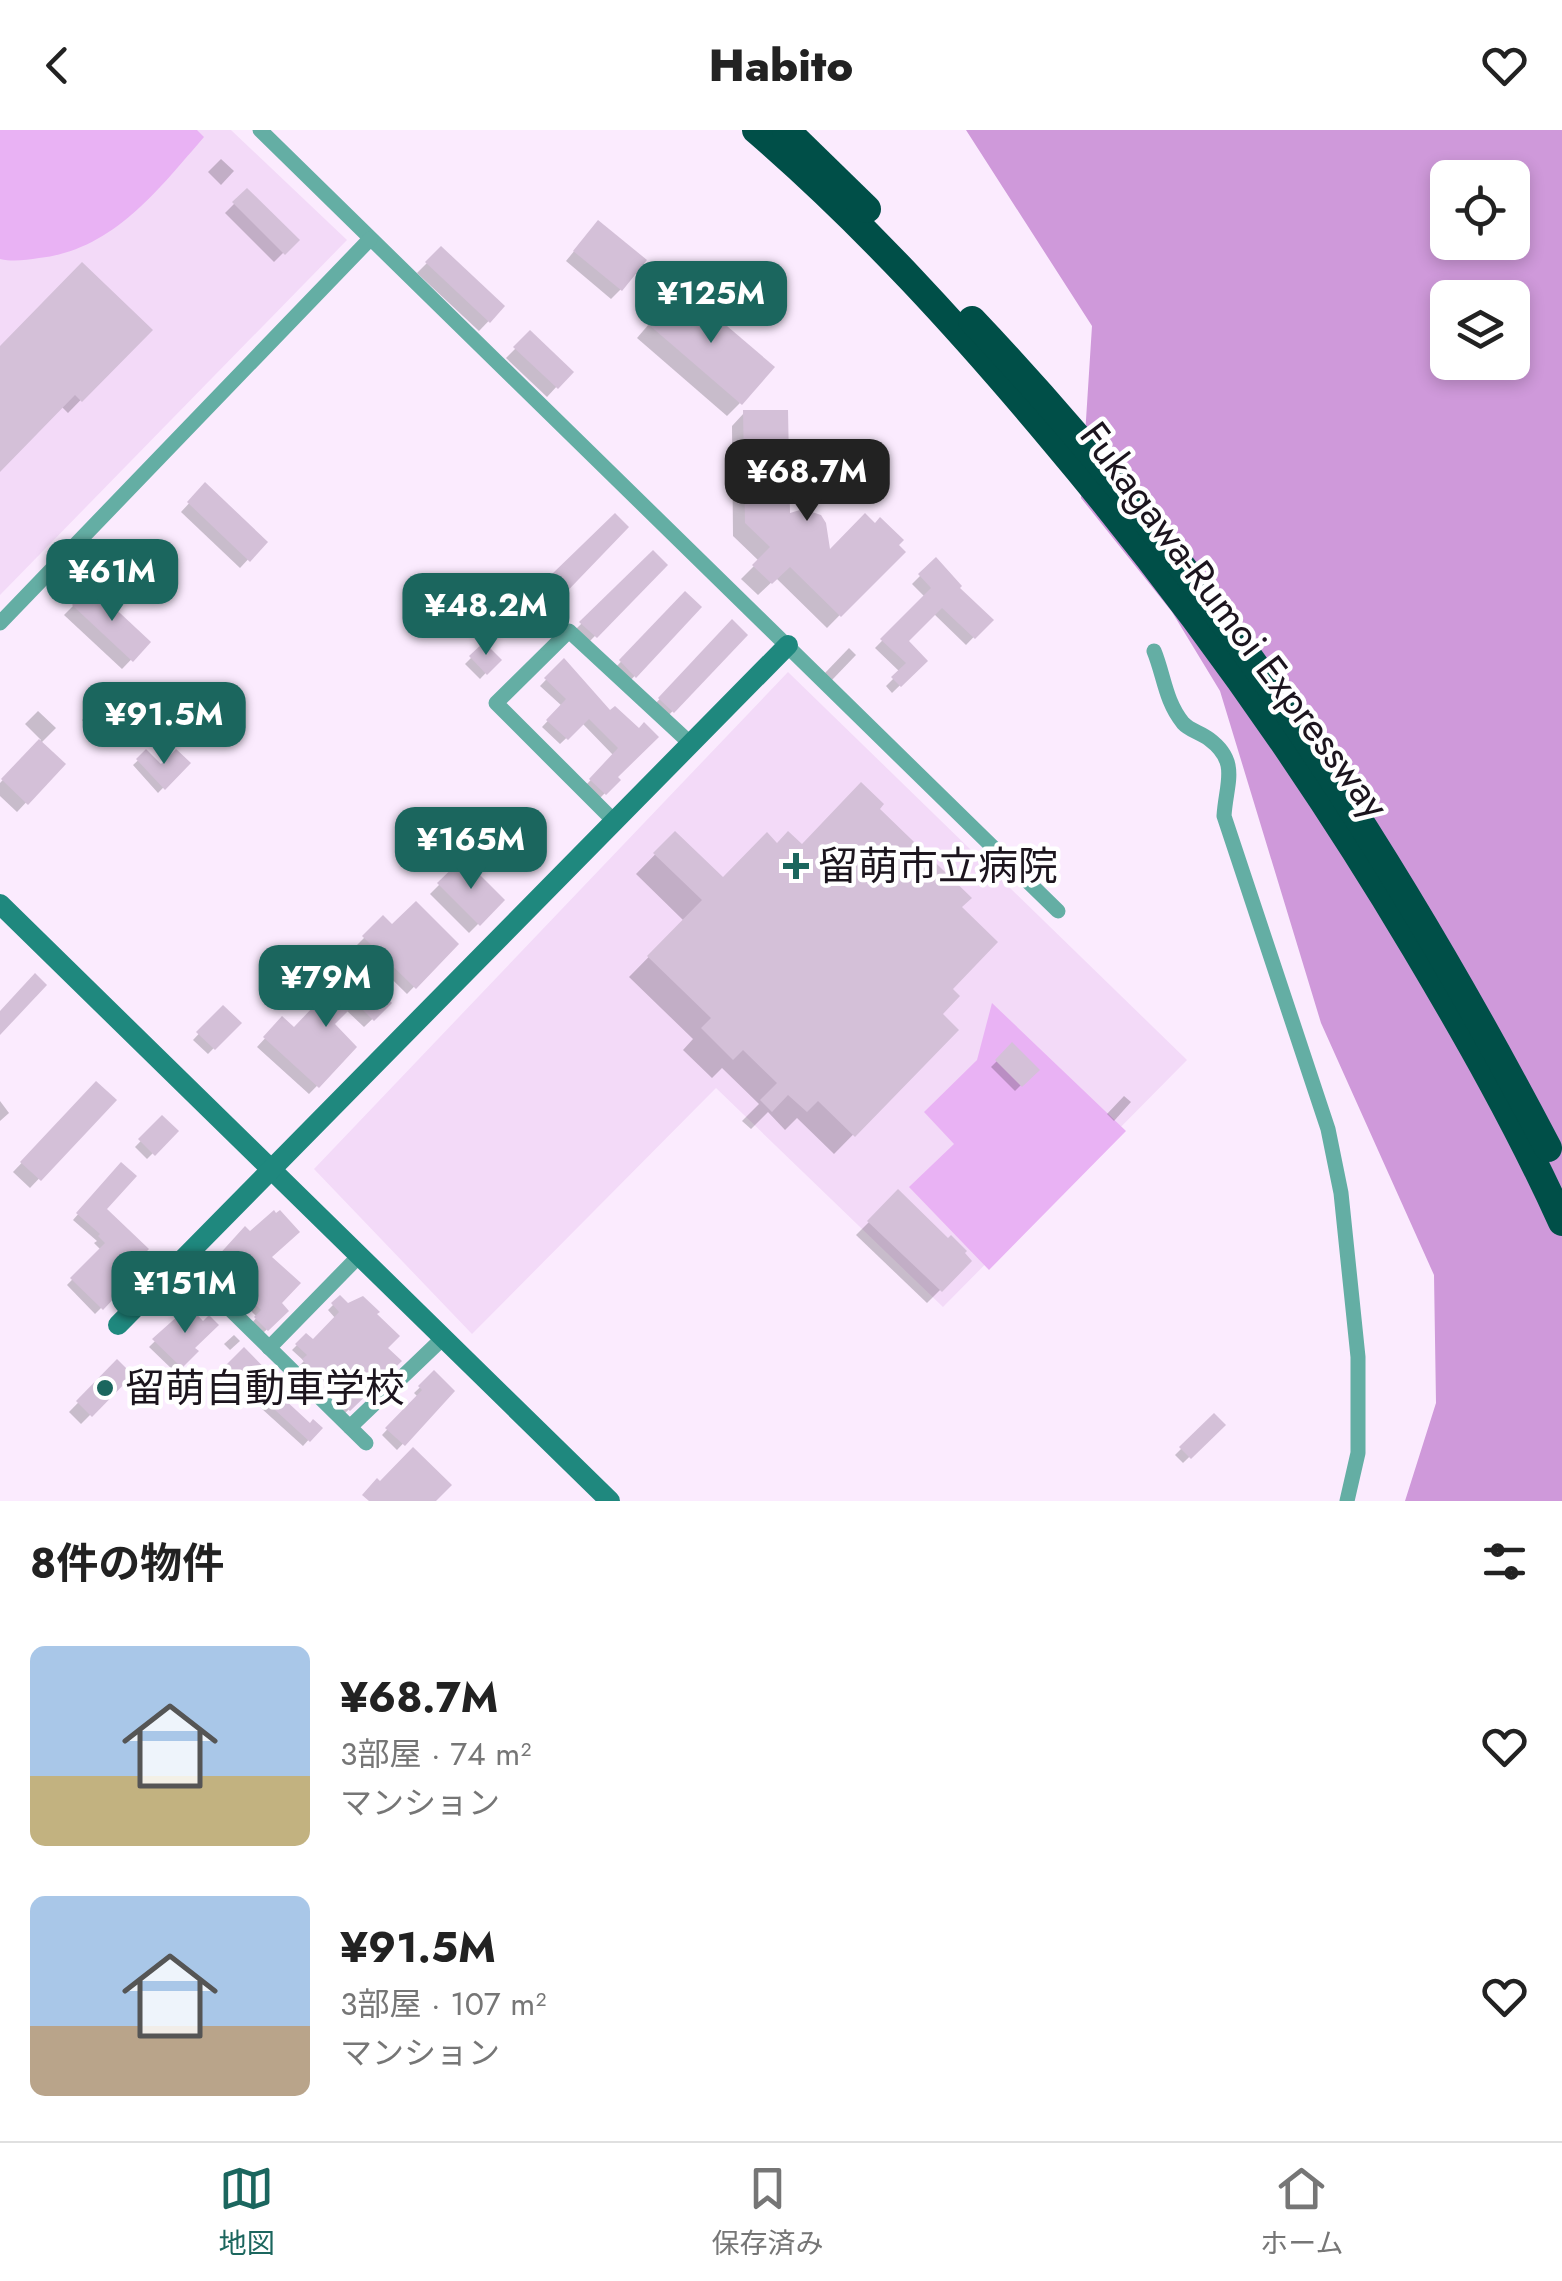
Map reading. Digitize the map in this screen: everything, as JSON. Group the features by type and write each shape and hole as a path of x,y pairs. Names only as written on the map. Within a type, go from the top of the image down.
{"highway":[{"name":"Fukagawa-Rumoi Expressway","path":"756,130 907,274 1128,528 1274,726 1358,852 1453,1012 1537,1167 1562,1222"},
{"name":"Fukagawa-Rumoi Expressway","path":"786,130 1034,385 1158,532 1290,713 1380,848 1484,1025 1562,1176"}],"street":[{"path":"260,130 1058,911"},
{"path":"0,623 370,239"},
{"path":"615,822 496,704 508,691 569,631 690,744"},
{"path":"118,1325 788,645"},
{"path":"1154,651 1162,685 1184,725 1207,736 1225,753 1231,765 1224,816 1328,1129 1341,1192 1358,1358 1358,1453 1348,1501"},
{"path":"0,904 610,1501"},
{"path":"269,1348 359,1256"},
{"path":"182,1262 366,1443"},
{"path":"350,1427 442,1338"}],"shaded area":[{"path":"0,130 231,130 347,240 0,595"},
{"path":"0,130 197,130 204,137 151,196 112,230 65,253 10,260 0,259"},
{"path":"966,130 1562,130 1562,1501 1405,1501 1436,1403 1434,1275 1321,1023 1220,691 1172,612 1081,498 1092,326"},
{"name":"留萌市立病院","path":"788,672 1187,1060 943,1307 716,1088 472,1334 314,1169"},
{"path":"992,1003 1126,1131 989,1270 909,1187 954,1144 924,1112 977,1060"}],"building":[{"path":"247,188 300,240 285,255 232,202"},
{"path":"598,220 647,260 622,291 573,251"},
{"path":"441,246 505,306 490,323 425,262"},
{"path":"82,262 153,330 82,402 75,395 0,472 0,346"},
{"path":"680,286 775,367 742,405 648,324"},
{"path":"530,330 574,372 558,389 513,347"},
{"path":"743,410 788,410 790,513 803,509 821,515 830,549 865,513 875,523 880,517 904,540 899,545 906,552 841,617 790,567 772,584 752,565 770,547 745,523"},
{"path":"205,482 268,542 250,562 187,502"},
{"path":"615,513 629,527 552,607 555,610 546,620 542,616 536,623 518,607"},
{"path":"653,550 668,565 597,638 579,622"},
{"path":"936,557 960,588 994,620 975,639 942,608 909,641 928,661 901,687 891,677 906,663 880,639 931,588 918,574"},
{"path":"90,585 151,642 133,662 72,605"},
{"path":"685,591 702,607 636,678 619,660"},
{"path":"732,619 748,635 674,713 658,698"},
{"path":"484,642 502,660 487,675 469,656"},
{"path":"564,658 610,710 615,706 639,728 644,722 659,737 618,777 621,780 606,795 589,779 618,748 589,719 568,740 546,720 566,699 544,678"},
{"path":"39,739 66,764 28,805 1,779"},
{"path":"146,749 161,764 176,749 191,763 165,790 136,759"},
{"path":"861,782 884,804 880,809 972,898 962,907 998,942 953,989 960,996 943,1014 959,1030 855,1137 818,1101 807,1112 788,1095 772,1112 760,1100 777,1083 743,1050 733,1060 701,1028 711,1018 647,956 702,900 653,853 675,831 723,877 767,832 777,843 788,831 802,844"},
{"path":"463,858 505,900 480,926 437,883"},
{"path":"416,901 459,944 416,989 362,936 383,915 392,924"},
{"path":"358,969 392,1003 374,1021 356,1003 335,1024 357,1047 319,1088 263,1037 282,1016 294,1027"},
{"path":"35,973 47,985 0,1035 0,1011"},
{"path":"223,1005 242,1023 215,1050 196,1032"},
{"path":"1012,1042 1040,1070 1022,1087 995,1060"},
{"path":"96,1081 117,1100 41,1181 20,1162"},
{"path":"162,1115 179,1131 155,1156 138,1139"},
{"path":"121,1162 137,1176 107,1209 149,1249 114,1285 120,1292 103,1310 70,1278 105,1243 76,1213"},
{"path":"898,1189 948,1238 951,1235 972,1261 942,1292 867,1221"},
{"path":"274,1210 280,1210 300,1232 272,1257 301,1283 282,1303 289,1311 268,1331 254,1317 261,1310 237,1286 230,1293 206,1269 245,1226 250,1231"},
{"path":"340,1295 348,1303 363,1296 400,1336 388,1348 402,1361 350,1411 338,1399 344,1392 326,1375 321,1381 302,1359 307,1355 295,1344 306,1333 313,1339 339,1312 331,1303"},
{"path":"189,1306 203,1321 209,1315 219,1325 195,1348 199,1351 182,1368 152,1339"},
{"path":"244,1347 288,1392 283,1398 310,1423 313,1419 323,1428 310,1442 226,1365"},
{"name":"留萌自動車学校","path":"117,1359 133,1375 92,1417 76,1401"},
{"path":"434,1370 455,1391 405,1446 385,1428 422,1390 418,1386"},
{"path":"1214,1413 1226,1425 1191,1459 1179,1447"},
{"path":"413,1447 452,1485 436,1501 369,1501 362,1495 377,1478 380,1481"}],"place":[{"name":"留萌市立病院","path":"796,866"},
{"name":"留萌自動車学校","path":"105,1388"}]}
